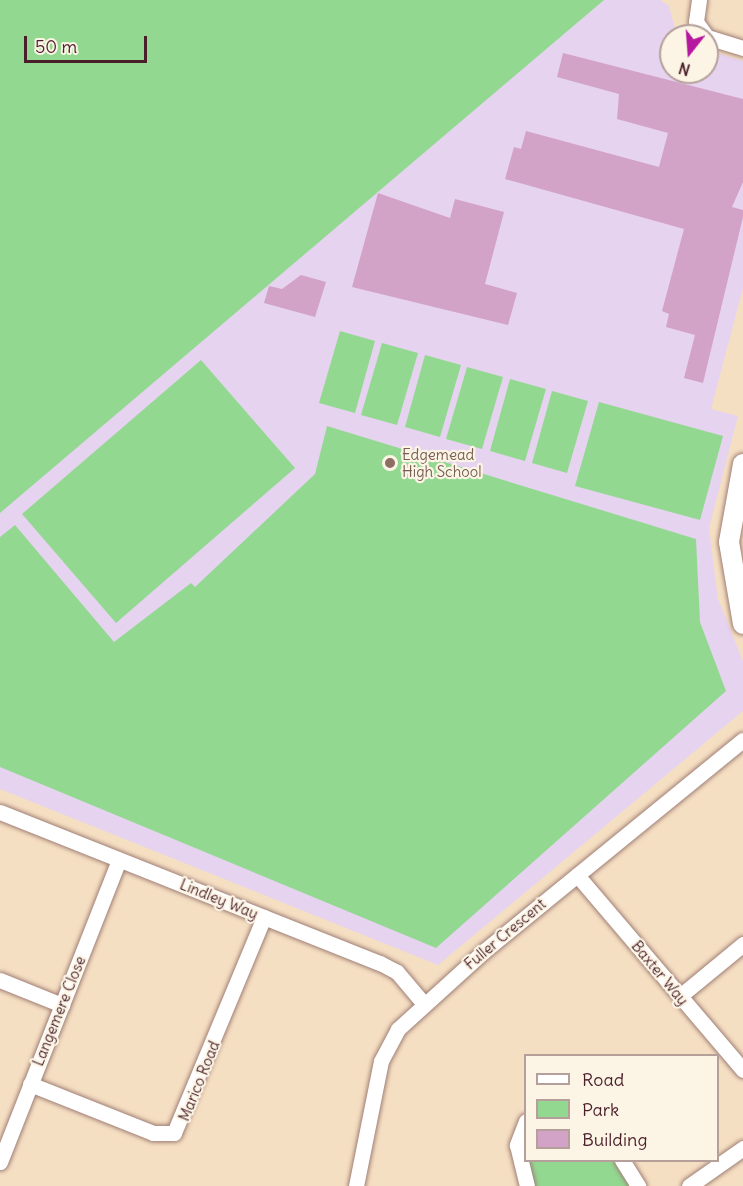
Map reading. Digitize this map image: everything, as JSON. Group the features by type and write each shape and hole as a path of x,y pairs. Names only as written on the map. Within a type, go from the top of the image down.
{"street":[{"path":"697,24 699,0"},
{"path":"719,40 743,48"},
{"path":"743,464 729,542 743,624"},
{"name":"Fuller Crescent","path":"356,1186 387,1044 424,1004 577,875 743,740"},
{"name":"Lindley Way","path":"0,812 380,963 397,972 424,1004"},
{"name":"Langemere Close","path":"0,1162 119,860"},
{"name":"Baxter Way","path":"577,875 743,1070"},
{"name":"Marico Road","path":"30,1084 153,1133 174,1133 264,917"},
{"path":"680,996 743,944"},
{"path":"0,980 62,1005"},
{"path":"524,1124 517,1145 527,1186"},
{"path":"689,1186 743,1148"},
{"path":"623,1162 638,1186"}],"shaded area":[{"name":"Edgemead High School","path":"600,0 660,0 669,6 674,24 659,24 659,84 719,84 719,54 743,61 743,288 711,409 738,416 709,528 718,599 743,661 743,711 438,965 0,789 0,509"}],"green space":[{"path":"0,0 604,0 0,513"},
{"path":"340,331 375,341 355,413 319,403"},
{"path":"382,343 418,353 397,425 361,415"},
{"path":"425,355 461,365 440,437 405,427"},
{"path":"201,360 295,468 116,623 22,514"},
{"path":"467,367 503,377 482,449 446,439"},
{"path":"510,379 546,389 525,461 490,451"},
{"path":"552,391 588,401 567,473 532,463"},
{"path":"599,402 723,436 700,520 575,486"},
{"path":"327,426 696,539 700,622 726,691 436,948 0,767 0,537 15,525 114,642 191,583 195,587 315,474"},
{"path":"527,1162 616,1162 630,1186 533,1186"}],"building":[{"path":"563,53 659,78 659,84 684,84 743,99 743,182 732,207 743,210 743,217 703,383 684,378 695,335 666,327 669,314 662,311 684,229 505,179 514,147 521,149 526,131 659,167 668,133 617,119 619,94 557,77"},
{"path":"378,193 450,218 455,199 504,212 485,284 517,293 508,325 352,287"},
{"path":"301,275 326,282 315,317 264,303 269,286 282,289"}],"place":[{"name":"Edgemead High School","path":"390,463"}]}
